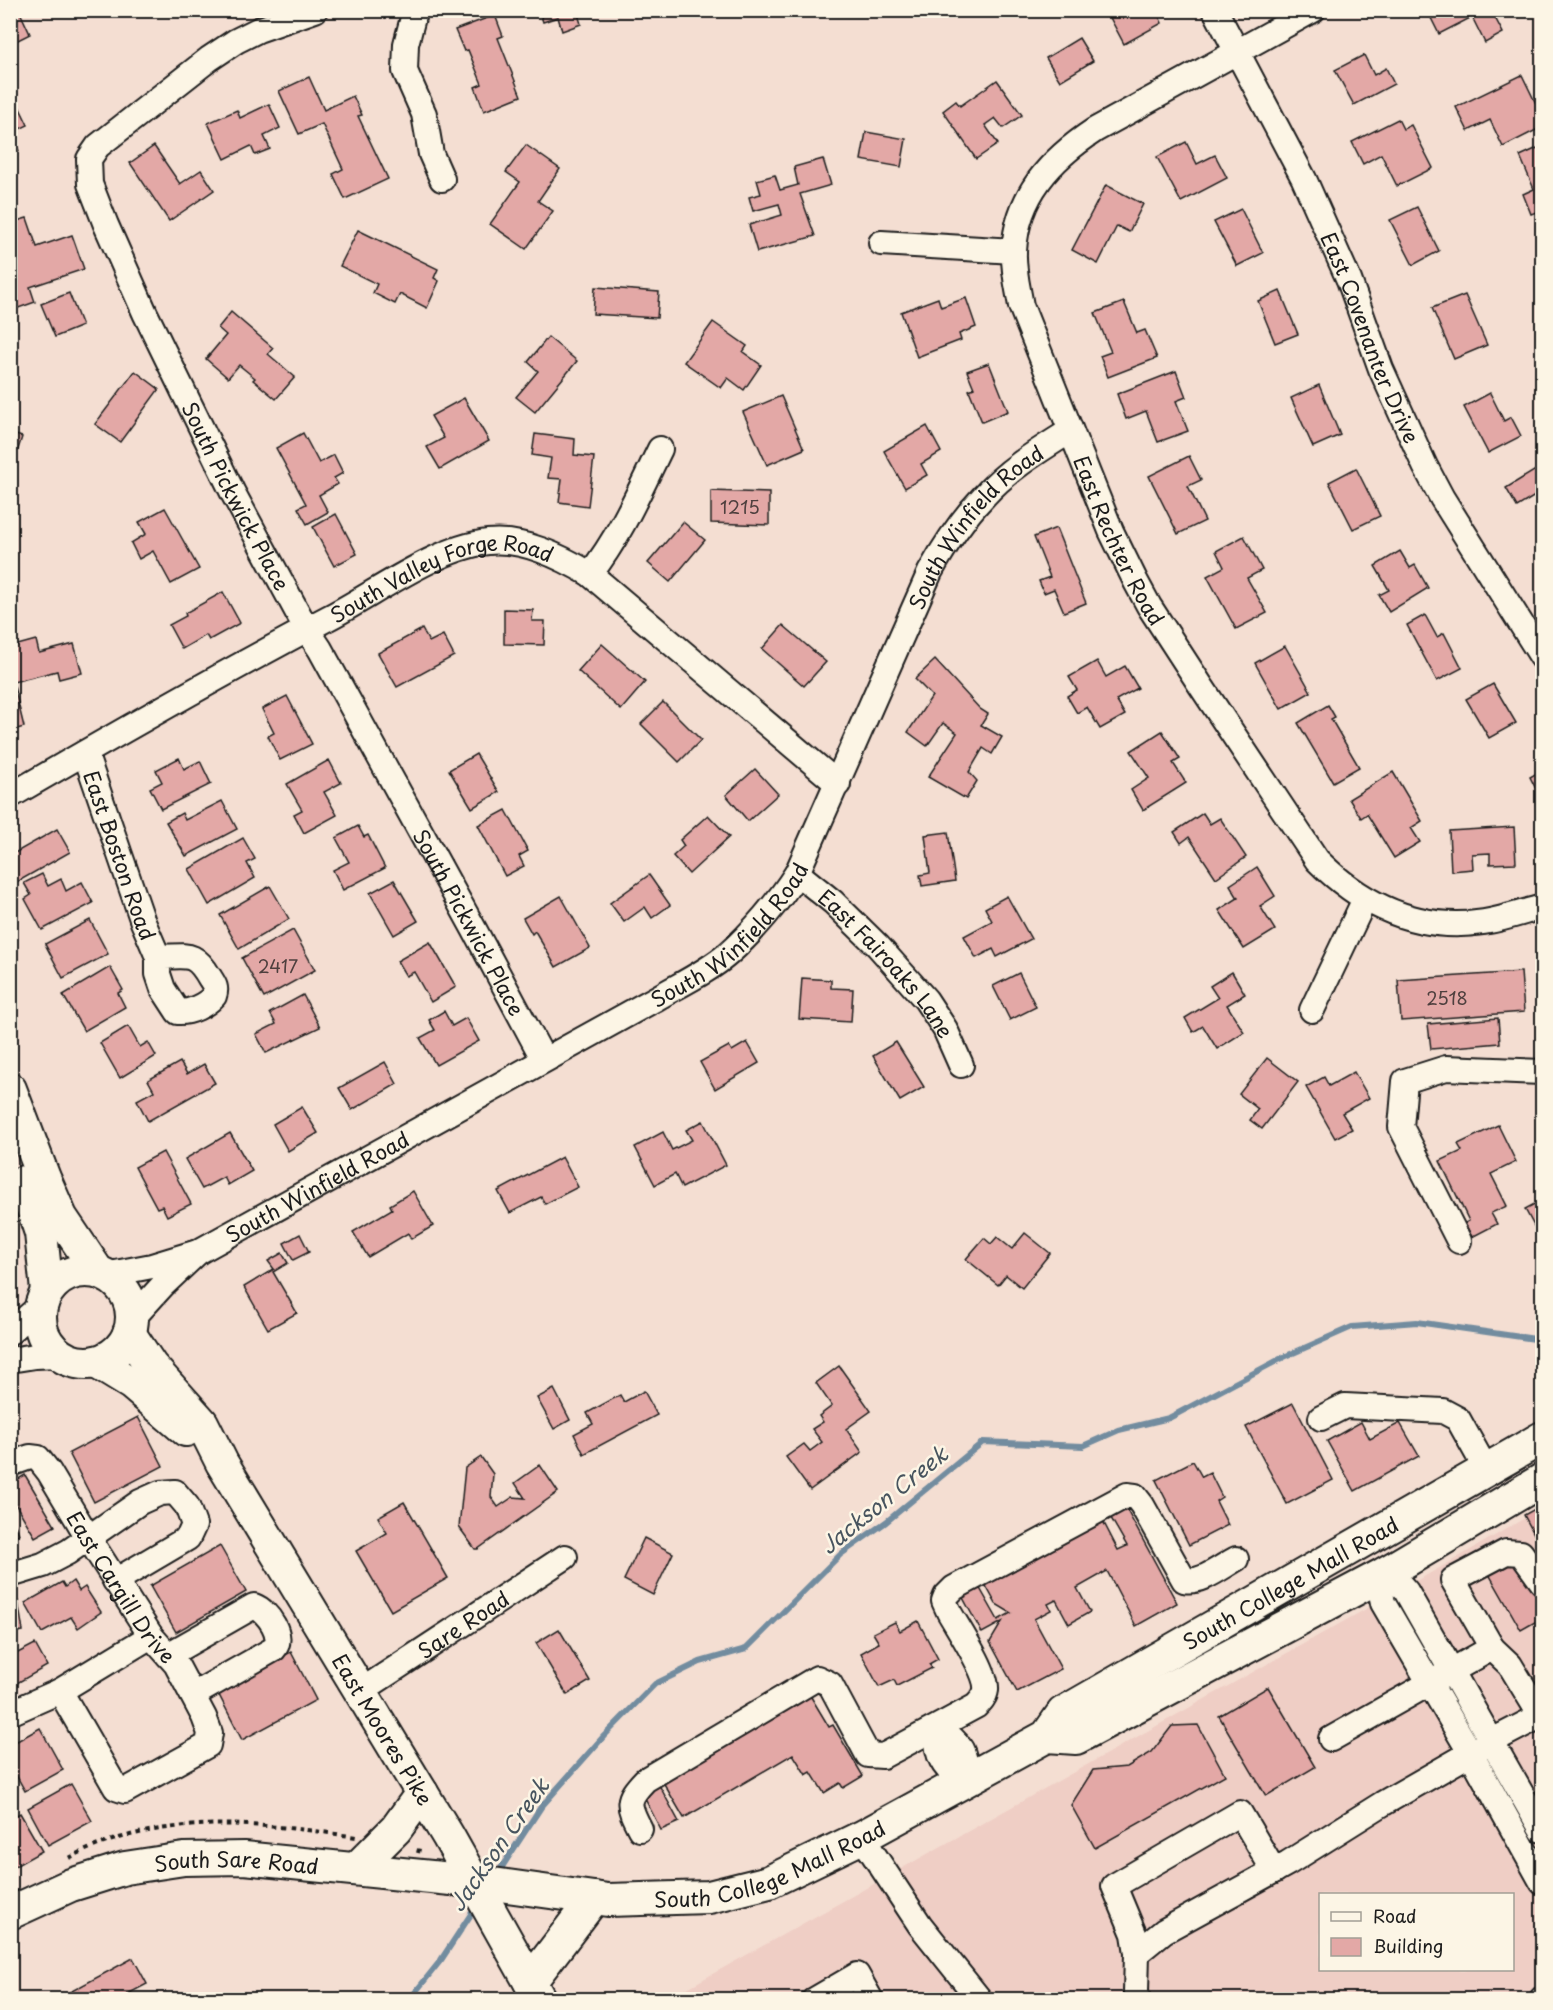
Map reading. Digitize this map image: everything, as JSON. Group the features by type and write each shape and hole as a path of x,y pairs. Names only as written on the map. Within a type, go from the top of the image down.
{"main road":[{"path":"10,1089 61,1217 101,1273 118,1284 127,1296 131,1326 118,1350 108,1358 96,1362 72,1362 59,1355 48,1344 41,1329 43,1299 41,1233 10,1129"},
{"path":"43,1299 56,1280 69,1273 83,1270 101,1273"},
{"name":"East Moores Pike","path":"131,1326 152,1366 202,1423 222,1463 422,1793 468,1879 535,1991"},
{"name":"East Moores Pike","path":"96,1362 132,1384 222,1463"},
{"name":"South College Mall Road","path":"468,1879 608,1900 709,1897 769,1882 862,1837 1047,1736 1063,1713 1542,1438"},
{"name":"South College Mall Road","path":"1047,1736 1076,1738 1382,1575 1542,1480"},
{"path":"1364,1542 1382,1575"},
{"path":"356,1869 396,1829 422,1793"},
{"name":"South Sare Road","path":"10,1913 71,1885 125,1868 184,1859 244,1858 468,1879"},
{"path":"535,1991 594,1898"}],"street":[{"name":"South Pickwick Place","path":"315,10 258,30 209,59 98,146 89,159 90,184 93,197 141,303 232,493 463,908 544,1060"},
{"path":"416,10 406,44 405,71 424,114 431,154 442,179"},
{"name":"East Covenanter Drive","path":"1215,10 1304,179 1349,280 1381,369 1425,466 1542,657"},
{"name":"East Rechter Road","path":"1313,10 1103,125 1065,150 1043,172 1021,219 1014,251 1016,281 1021,306 1119,548 1149,606 1306,846 1336,879 1365,899 1404,916 1429,922 1457,924 1484,922 1542,907"},
{"path":"881,243 1014,251"},
{"name":"South Winfield Road","path":"101,1273 152,1266 198,1252 657,998 711,966 728,953 786,891 797,873 930,572 948,540 984,495 1026,459 1070,431"},
{"path":"590,574 604,557 620,529 660,450"},
{"name":"South Valley Forge Road","path":"10,796 306,628 327,619 425,564 446,554 480,543 491,542 533,548 570,562 590,574 838,784"},
{"name":"East Boston Road","path":"85,753 143,922 158,957"},
{"name":"East Fairoaks Lane","path":"797,873 833,902 871,939 926,1000 945,1029 961,1065"},
{"path":"1312,1010 1365,899"},
{"path":"1459,1241 1401,1127 1405,1082 1446,1068 1542,1072"},
{"name":"South Winfield Road","path":"131,1326 163,1285 198,1252"},
{"path":"10,1332 43,1299"},
{"path":"10,1360 59,1355"},
{"path":"1321,1418 1345,1406 1443,1411 1458,1419 1487,1471"},
{"name":"East Cargill Drive","path":"10,1464 30,1457 38,1458 50,1472 115,1581 152,1636 176,1664 204,1717 210,1733 208,1744 125,1791 116,1788 60,1691"},
{"path":"10,1575 43,1565 89,1539 140,1502 160,1492 175,1492 187,1506 194,1524 188,1538 115,1581"},
{"path":"640,1828 629,1808 632,1794 645,1780 818,1678 830,1684 868,1755 883,1756 976,1706 984,1698 986,1688 984,1675 944,1601 954,1588 1127,1495 1135,1496 1142,1505 1184,1580 1191,1582 1199,1579 1236,1559"},
{"path":"1137,1953 1164,1931 1274,1871 1382,1804 1482,1748 1539,1706 1510,1665 1491,1648 1453,1580 1506,1552 1521,1552 1542,1582"},
{"name":"Sare Road","path":"361,1691 565,1557"},
{"path":"1542,1830 1482,1748 1430,1683 1383,1603 1380,1588 1382,1575 1397,1581 1406,1591 1451,1671 1482,1748 1542,1882"},
{"path":"168,1655 254,1606 261,1608 265,1613 279,1637 278,1645 193,1695"},
{"path":"10,1713 60,1691 152,1636"},
{"path":"1331,1739 1491,1648"},
{"path":"936,1728 935,1746 949,1772 965,1782"},
{"path":"1138,2000 1136,1992 1137,1953 1134,1934 1114,1886 1240,1814 1274,1871"},
{"path":"862,1837 920,1925 980,2000"},
{"path":"814,2000 857,1975 871,2000"}],"shaded area":[{"path":"1542,1508 1542,1999 666,2000 1443,1566"}],"building":[{"path":"10,10 19,10 30,34 10,44"},
{"path":"539,10 589,10 578,14 581,24 562,31 558,17 543,22"},
{"path":"1106,10 1156,10 1162,23 1124,44"},
{"path":"1431,10 1491,10 1503,33 1485,43 1472,17 1439,34 1428,12"},
{"path":"495,15 503,36 498,38 521,96 484,111 475,87 482,84 468,50 464,51 455,30"},
{"path":"1079,38 1093,61 1060,81 1046,58"},
{"path":"1364,55 1374,75 1386,68 1394,84 1354,105 1335,70"},
{"path":"1522,75 1542,116 1542,127 1503,147 1490,120 1468,131 1456,107"},
{"path":"309,77 324,110 353,96 362,115 358,116 388,179 345,199 333,174 343,169 322,124 299,134 279,91"},
{"path":"997,80 1022,115 1003,128 995,118 985,125 998,144 976,159 943,111 956,101 960,106"},
{"path":"14,96 28,125 11,133 19,151 10,154 10,97"},
{"path":"269,104 280,128 264,136 270,149 255,155 251,146 225,159 208,123 237,110 240,118"},
{"path":"1398,119 1403,129 1411,125 1433,168 1397,186 1381,154 1363,164 1352,142"},
{"path":"866,132 906,139 901,167 861,160"},
{"path":"1186,142 1197,164 1215,155 1227,178 1181,202 1157,157"},
{"path":"526,145 560,169 538,201 553,211 526,249 490,224 520,182 506,172"},
{"path":"154,146 180,184 201,170 214,190 169,221 130,163"},
{"path":"1542,146 1542,210 1531,214 1523,194 1534,189 1520,156"},
{"path":"823,159 831,185 800,194 815,236 757,252 749,225 782,215 779,204 753,211 749,197 761,194 757,180 775,175 780,190 798,185 794,167"},
{"path":"1106,185 1143,204 1129,232 1117,226 1098,264 1072,250"},
{"path":"1417,207 1439,251 1413,265 1390,220"},
{"path":"1241,209 1263,253 1237,266 1214,222"},
{"path":"27,218 37,247 72,235 84,269 30,287 35,302 10,311 10,223"},
{"path":"358,230 438,269 434,278 439,281 427,308 400,294 395,304 373,293 377,284 340,266"},
{"path":"595,287 659,292 657,318 593,314"},
{"path":"1280,291 1298,334 1275,343 1258,301"},
{"path":"69,293 82,326 55,337 41,304"},
{"path":"1465,295 1487,345 1454,359 1432,308"},
{"path":"938,298 941,307 966,298 976,327 959,334 961,340 917,357 901,312"},
{"path":"1124,302 1137,333 1145,330 1157,358 1108,377 1100,356 1111,352 1095,313"},
{"path":"231,312 273,348 268,354 295,377 276,399 239,365 228,378 206,359 226,335 218,328"},
{"path":"713,322 747,346 743,352 761,365 744,390 728,378 721,388 684,362"},
{"path":"548,337 577,361 535,412 516,397 538,371 528,362"},
{"path":"989,363 1008,411 982,422 969,390 974,388 967,371"},
{"path":"135,371 159,389 120,442 95,424"},
{"path":"1176,371 1186,397 1176,401 1188,431 1158,442 1146,411 1126,419 1117,394"},
{"path":"1319,385 1340,435 1313,447 1291,398"},
{"path":"1490,393 1504,421 1511,417 1521,436 1488,453 1464,407"},
{"path":"781,396 804,449 767,465 743,412"},
{"path":"464,398 489,441 440,469 427,447 444,438 431,416"},
{"path":"927,426 941,452 921,464 927,475 905,488 884,451"},
{"path":"10,433 22,437 10,474"},
{"path":"303,433 319,463 334,455 343,473 334,478 338,484 319,495 328,512 307,524 298,508 306,504 276,448"},
{"path":"535,434 575,439 574,455 594,457 588,506 559,502 562,479 548,478 551,458 532,455"},
{"path":"1189,456 1201,480 1188,486 1205,521 1178,534 1149,476"},
{"path":"1542,466 1542,501 1538,494 1517,507 1506,488"},
{"path":"1356,468 1380,516 1353,529 1329,482"},
{"path":"711,491 769,493 769,525 711,523"},
{"path":"165,508 199,569 171,584 153,551 139,559 131,543 146,534 139,522"},
{"path":"336,514 357,554 334,566 313,527"},
{"path":"683,522 705,540 670,582 648,563"},
{"path":"1056,528 1086,603 1064,612 1054,589 1044,593 1039,581 1050,577 1034,537"},
{"path":"1244,536 1262,570 1247,578 1267,613 1236,629 1207,576 1224,567 1216,551"},
{"path":"1400,551 1410,568 1415,565 1428,588 1389,612 1379,595 1389,590 1375,566"},
{"path":"223,592 240,623 209,640 206,635 182,649 169,625 186,616 185,613"},
{"path":"504,609 533,610 532,621 545,621 544,645 504,644"},
{"path":"1425,615 1437,637 1444,633 1462,668 1437,681 1407,625"},
{"path":"783,625 826,662 804,686 762,649"},
{"path":"422,629 429,642 443,635 454,656 397,687 378,653"},
{"path":"36,640 39,653 74,644 82,673 59,679 57,671 13,682 24,727 10,731 10,647"},
{"path":"602,644 645,682 621,710 578,671"},
{"path":"1285,646 1311,692 1281,709 1255,663"},
{"path":"935,660 980,709 988,714 981,725 1002,737 992,754 983,748 969,772 977,781 966,799 928,777 957,733 943,723 927,746 908,732 932,696 915,679"},
{"path":"1097,661 1106,677 1125,666 1138,688 1116,700 1125,715 1100,729 1087,707 1077,713 1067,696 1077,690 1069,677"},
{"path":"1493,684 1516,723 1489,738 1466,699"},
{"path":"287,696 312,744 280,760 268,736 274,733 262,709"},
{"path":"663,702 701,740 679,762 641,724"},
{"path":"1328,705 1335,717 1331,719 1359,767 1333,782 1298,723"},
{"path":"1162,731 1180,759 1173,763 1186,783 1143,810 1131,790 1149,778 1131,751"},
{"path":"476,754 499,792 472,808 449,770"},
{"path":"179,758 184,769 200,761 211,784 161,809 150,788 162,782 156,770"},
{"path":"329,760 341,783 324,792 337,815 304,833 294,814 302,810 287,784"},
{"path":"755,769 778,794 748,821 726,795"},
{"path":"1542,770 1542,801 1530,777"},
{"path":"1393,772 1422,821 1411,828 1420,842 1394,858 1367,814 1361,818 1349,799"},
{"path":"222,801 237,829 186,856 166,822 182,813 185,820"},
{"path":"1542,801 1542,817 1536,804"},
{"path":"506,810 528,851 519,856 524,866 505,876 478,825"},
{"path":"1203,813 1210,824 1220,818 1246,857 1216,878 1189,837 1181,843 1174,832"},
{"path":"708,815 729,837 689,874 673,856 684,846 680,840"},
{"path":"358,826 364,837 368,835 385,868 343,890 333,870 349,862 336,838"},
{"path":"1514,827 1516,863 1490,864 1490,853 1472,854 1473,869 1451,871 1449,831"},
{"path":"57,829 70,852 10,886 10,865 15,863 11,855"},
{"path":"948,832 955,881 922,886 920,875 930,873 925,835"},
{"path":"243,838 255,859 247,863 255,878 209,905 189,869"},
{"path":"1257,867 1275,896 1260,906 1275,930 1244,949 1219,910 1238,898 1230,885"},
{"path":"42,874 48,886 61,879 66,891 82,882 93,903 42,930 25,899 31,895 24,883"},
{"path":"649,875 670,905 652,918 645,907 624,922 610,903"},
{"path":"394,880 418,921 394,935 370,893"},
{"path":"270,886 289,919 239,949 220,915"},
{"path":"561,896 590,948 556,967 535,931 532,934 523,918"},
{"path":"1007,896 1031,939 997,957 993,949 976,958 964,936 992,921 985,908"},
{"path":"90,920 108,954 63,978 45,944"},
{"path":"293,930 315,970 264,998 242,958"},
{"path":"430,942 456,987 431,1002 414,972 406,976 397,961"},
{"path":"110,967 123,990 118,993 125,1007 84,1031 63,995"},
{"path":"1232,972 1245,994 1227,1005 1244,1032 1217,1049 1203,1026 1193,1032 1185,1018 1218,998 1210,986"},
{"path":"1521,972 1524,1012 1401,1021 1398,980"},
{"path":"1019,973 1036,1007 1010,1020 993,986"},
{"path":"802,978 831,980 831,988 853,989 851,1022 799,1019"},
{"path":"303,995 320,1027 266,1053 256,1034 276,1024 270,1013"},
{"path":"444,1011 452,1026 466,1018 479,1041 436,1065 420,1038 435,1030 429,1020"},
{"path":"1498,1018 1500,1043 1431,1049 1428,1024"},
{"path":"128,1026 140,1047 148,1042 156,1056 120,1078 100,1043"},
{"path":"747,1042 759,1063 715,1089 700,1062 729,1046 732,1051"},
{"path":"896,1042 924,1087 900,1101 873,1056"},
{"path":"1267,1058 1298,1082 1262,1129 1250,1120 1258,1109 1239,1094"},
{"path":"180,1062 187,1074 204,1064 215,1083 148,1121 137,1100 154,1091 148,1080"},
{"path":"385,1062 397,1084 352,1110 339,1088"},
{"path":"1354,1072 1369,1098 1342,1113 1352,1129 1335,1138 1306,1087 1324,1077 1329,1086"},
{"path":"302,1107 318,1133 288,1151 273,1124"},
{"path":"703,1121 726,1165 682,1188 675,1174 655,1185 635,1147 663,1132 672,1150 692,1140 686,1130"},
{"path":"1498,1125 1516,1162 1491,1174 1507,1206 1491,1213 1497,1224 1472,1237 1465,1223 1469,1221 1440,1161 1462,1151 1458,1144"},
{"path":"230,1133 252,1171 228,1185 224,1177 202,1189 185,1159"},
{"path":"163,1152 191,1204 167,1216 162,1206 157,1208 135,1167"},
{"path":"562,1157 578,1187 545,1204 541,1197 510,1213 498,1191"},
{"path":"413,1191 433,1226 411,1239 408,1233 368,1257 353,1232 392,1209 390,1205"},
{"path":"1542,1200 1542,1241 1525,1209"},
{"path":"1025,1233 1050,1253 1022,1288 1006,1275 998,1285 966,1259 984,1238 991,1244 997,1237 1012,1249"},
{"path":"300,1234 309,1252 293,1260 284,1243"},
{"path":"282,1253 288,1263 273,1272 297,1313 268,1329 244,1287 274,1269 268,1261"},
{"path":"839,1366 871,1411 846,1429 862,1452 810,1490 786,1457 804,1444 810,1451 822,1442 812,1429 823,1422 819,1416 832,1406 816,1383"},
{"path":"554,1389 570,1420 554,1429 537,1398"},
{"path":"644,1391 657,1415 584,1454 574,1434 593,1424 587,1413 620,1395 624,1402"},
{"path":"1293,1403 1333,1480 1287,1504 1246,1427"},
{"path":"138,1417 163,1466 94,1502 69,1453"},
{"path":"1361,1422 1370,1439 1400,1423 1419,1456 1355,1491 1327,1441"},
{"path":"481,1457 493,1474 491,1497 498,1507 513,1497 525,1498 515,1483 540,1465 558,1492 475,1549 459,1527 465,1468"},
{"path":"1193,1461 1202,1477 1210,1473 1222,1497 1216,1501 1228,1525 1189,1545 1156,1480"},
{"path":"25,1475 55,1526 35,1537 10,1495 10,1484"},
{"path":"404,1502 448,1578 391,1611 356,1551 387,1533 378,1517"},
{"path":"1123,1503 1177,1603 1136,1626 1107,1571 1077,1588 1090,1612 1069,1624 1056,1600 1048,1604 1051,1610 1034,1619 1061,1669 1017,1692 990,1642 1002,1622 982,1633 961,1594 978,1585 998,1620 1011,1613 996,1604 985,1584 1103,1521 1118,1550 1127,1546 1107,1511"},
{"path":"1542,1505 1542,1549 1524,1515"},
{"path":"10,1513 19,1534 10,1538"},
{"path":"644,1538 673,1553 653,1595 624,1580"},
{"path":"220,1546 246,1592 176,1632 150,1586"},
{"path":"1516,1559 1542,1602 1542,1618 1521,1630 1489,1574"},
{"path":"73,1581 79,1591 85,1587 101,1612 78,1628 71,1617 42,1633 25,1603 62,1582 65,1587"},
{"path":"18,1601 23,1631 10,1633 10,1602"},
{"path":"918,1621 938,1659 929,1664 932,1668 897,1686 894,1680 879,1687 861,1653 879,1643 873,1633 895,1622 900,1631"},
{"path":"559,1629 590,1681 567,1695 536,1643"},
{"path":"35,1644 47,1666 10,1687 10,1657"},
{"path":"291,1652 316,1700 242,1740 217,1691"},
{"path":"1268,1687 1315,1767 1266,1796 1219,1716"},
{"path":"808,1692 829,1727 833,1725 863,1776 843,1788 840,1783 824,1793 811,1772 806,1775 793,1754 684,1818 663,1782"},
{"path":"1198,1725 1225,1775 1095,1848 1071,1805 1093,1770 1127,1767 1152,1752 1172,1726"},
{"path":"40,1728 63,1770 25,1791 10,1764 10,1745"},
{"path":"657,1781 679,1822 661,1830 640,1789"},
{"path":"71,1784 92,1821 48,1845 28,1808"},
{"path":"20,1813 42,1851 10,1869 10,1819"},
{"path":"133,1958 147,1984 120,1998 121,2000 72,2000 68,1993"}],"waterway":[{"name":"Jackson Creek","path":"496,1876 541,1807 604,1736 655,1684 700,1662 746,1649 841,1554 886,1522 983,1442 1083,1446 1119,1430 1169,1418 1284,1357 1352,1327 1417,1322 1542,1340"},
{"name":"Jackson Creek","path":"409,2000 441,1960 477,1905"}]}
